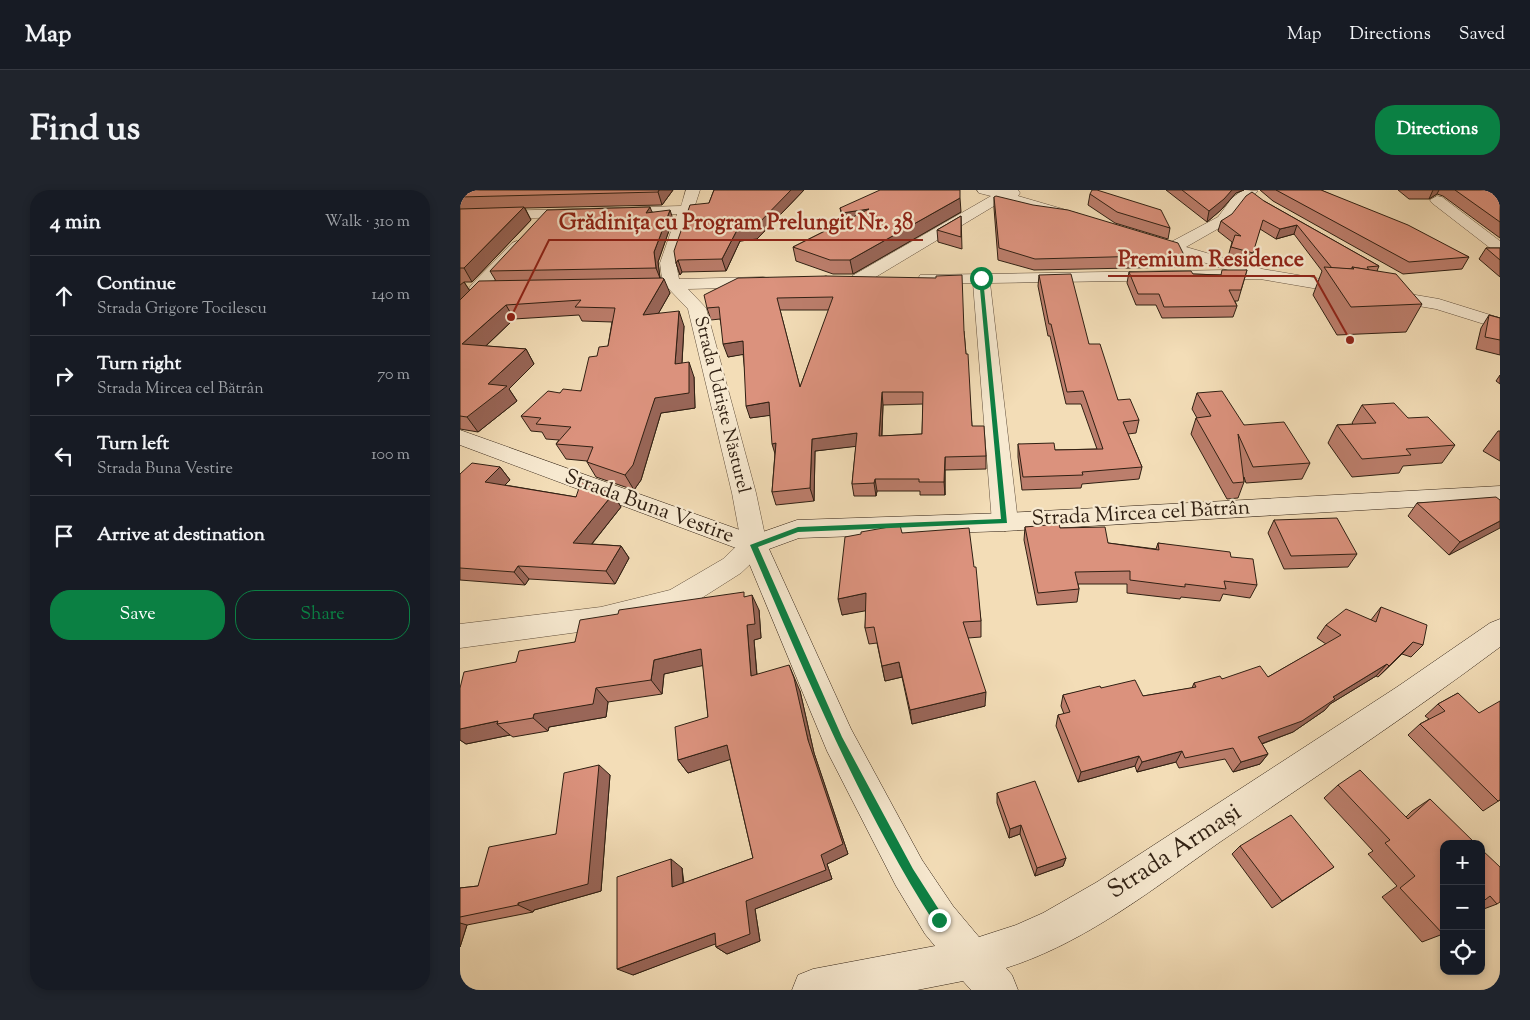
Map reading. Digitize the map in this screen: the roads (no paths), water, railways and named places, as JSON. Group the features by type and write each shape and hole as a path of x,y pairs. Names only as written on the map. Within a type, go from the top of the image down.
{"street":[{"path":"672,284 667,273 668,263 693,190"},
{"path":"984,190 1003,194 1088,221"},
{"path":"858,280 1003,194 1026,190"},
{"path":"1172,248 1223,220 1232,207 1254,194"},
{"path":"1438,200 1500,248"},
{"path":"460,216 685,210"},
{"path":"478,288 547,214"},
{"path":"1134,236 1260,274 1439,304 1500,307"},
{"path":"1178,274 1186,268 1194,254"},
{"path":"905,280 1260,274"},
{"path":"981,278 1004,522"},
{"path":"838,281 886,280"},
{"path":"1398,281 1439,304 1500,324"},
{"path":"614,285 780,282"},
{"name":"Strada Udriște Năsturel","path":"672,284 690,298 696,308 744,493 754,545"},
{"path":"460,289 498,287"},
{"name":"Strada Buna Vestire","path":"460,437 754,545 839,740 909,873 939,920 997,990"},
{"name":"Strada Mircea cel Bătrân","path":"754,545 798,529 1004,522 1500,494"},
{"path":"460,636 602,618 679,598 732,566 754,545"},
{"name":"Strada Armași","path":"812,990 971,959 1019,944 1057,927 1110,895 1408,697 1500,631"}],"place":[{"name":"Grădinița cu Program Prelungit Nr. 38","path":"511,317"},
{"name":"Premium Residence","path":"1350,340"}]}
